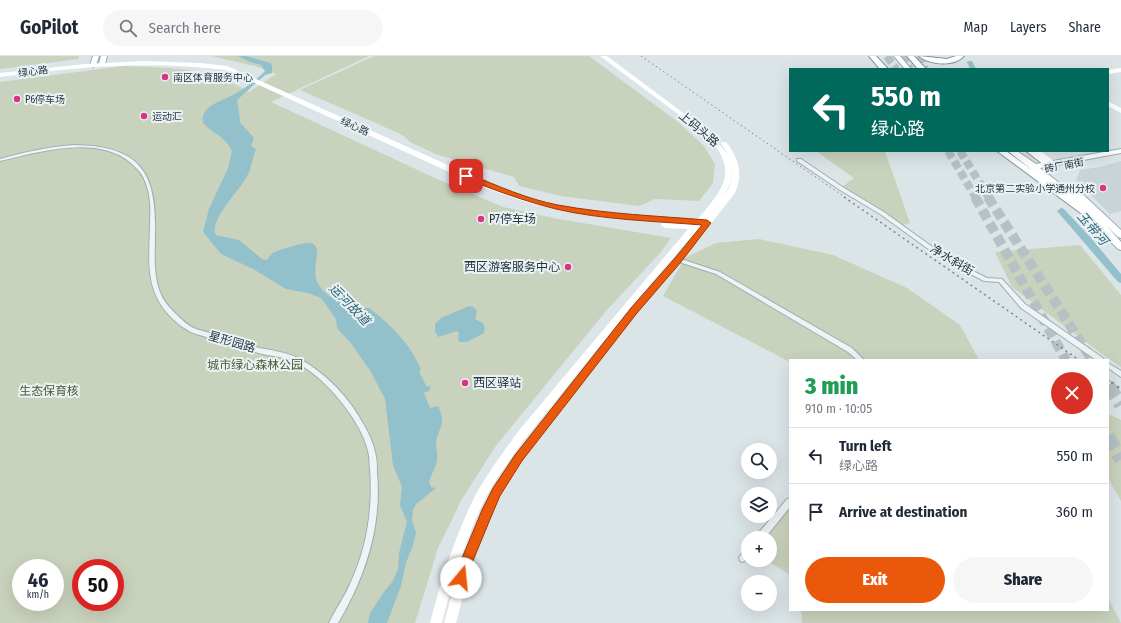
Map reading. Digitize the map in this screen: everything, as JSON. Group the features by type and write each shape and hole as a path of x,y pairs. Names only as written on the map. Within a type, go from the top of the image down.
{"highway":[{"path":"872,56 883,68"},
{"path":"910,56 921,68"},
{"path":"922,56 945,61 958,59 961,56"},
{"path":"1004,152 1041,167"},
{"path":"1031,152 1041,167 1093,218"}],"main road":[{"name":"上码头路","path":"603,56 620,66"},
{"name":"上码头路","path":"436,623 445,588 469,522 478,502 507,455 524,432 624,311 685,245 715,208 726,187 730,166 725,153 708,134 609,56"},
{"path":"891,56 901,68"},
{"path":"897,56 907,68"},
{"name":"绿心路","path":"0,76 94,61 168,60 212,67 499,196 536,207 590,217 701,225"},
{"path":"1109,72 1121,70"},
{"path":"1109,104 1121,111"},
{"name":"砖厂南街","path":"1041,167 1121,151"},
{"path":"1014,152 1041,167"},
{"path":"1022,152 1085,200 1121,235"},
{"path":"1037,152 1041,167"},
{"name":"砖厂南街","path":"1041,167 1121,155"},
{"path":"1093,218 1121,247"},
{"name":"上码头路","path":"450,623 466,563 481,525 497,492 518,458 634,310 678,260 685,245"},
{"path":"507,455 511,460 518,458"},
{"path":"469,522 477,522 481,525"}],"street":[{"name":"星形园路","path":"0,160 28,152 64,147 93,147 105,149 127,157 140,169 146,180 151,197 153,222 151,270 157,292 170,312 189,328 223,341 293,358 324,377 348,405 371,448 374,472 375,502 370,532 355,584 333,623"},
{"name":"净水斜街","path":"799,160 842,189 882,213 947,260 986,280 1000,280 1023,306 1101,359"},
{"path":"678,260 718,273 850,350 860,359"},
{"path":"1109,365 1121,374"},
{"path":"766,531 789,502"}],"shaded area":[{"name":"北京第二实验小学通州分校","path":"1121,161 1121,211 1110,214 1076,180 1080,170 1100,167"}],"green space":[{"path":"0,56 79,56 78,59 0,69"},
{"name":"城市绿心森林公园","path":"212,56 369,56 271,102 435,178 503,207 553,218 671,238 661,252 606,311 495,447 462,499 438,548 415,623 0,623 0,82 124,66 170,68 216,74 249,92 276,74 258,67"},
{"path":"374,56 589,56 678,122 704,146 715,164 713,183 699,201 655,199 639,206 561,196 519,186 514,177 438,155 410,142 404,136 300,90"},
{"path":"817,152 885,152 910,223 902,225 842,187 854,178"},
{"path":"759,239 833,255 907,288 960,325 978,359 789,359 789,361 663,296 685,258 716,243"},
{"path":"1080,245 1121,295 1121,367 1012,287 995,252"},
{"path":"1109,414 1121,420 1121,501 1109,480"},
{"path":"789,499 789,574 777,567 777,531 758,531 766,523 777,523 777,511"},
{"path":"1109,600 1121,623 802,623 801,611 1109,611"}],"water":[{"path":"238,56 246,56 271,63 272,73 265,75 237,100 240,122 254,138 251,146 256,149 250,170 244,182 226,205 217,222 215,229 216,235 239,240 262,259 267,260 272,253 292,246 313,244 317,250 315,276 319,286 324,292 338,301 354,307 369,308 399,335 406,343 417,361 421,370 419,372 427,387 430,386 430,390 424,393 430,408 438,406 441,412 442,425 436,442 437,461 429,482 431,487 436,488 416,504 413,510 412,520 416,533 406,563 401,586 387,623 368,623 370,613 392,582 398,569 399,553 407,522 400,505 402,487 393,465 385,399 371,372 350,342 337,328 336,319 321,298 308,293 286,289 253,269 221,254 203,232 209,209 228,168 232,151 223,139 203,123 203,117 208,108 213,104 243,89 265,71 261,65 250,62"},
{"path":"469,306 473,307 477,311 475,319 483,323 485,328 484,333 467,342 459,342 459,333 457,331 438,337 435,331 435,324 441,318"}],"waterway":[{"name":"玉带河","path":"970,62 973,68"},
{"name":"玉带河","path":"1061,211 1088,240 1121,280"}],"tunnel":[{"path":"887,56 895,68"},
{"path":"902,56 909,68"},
{"path":"919,56 925,68"},
{"path":"949,152 976,198"},
{"path":"961,152 989,198"},
{"path":"975,197 1065,359"},
{"path":"988,197 1091,359"},
{"path":"1109,387 1121,405"},
{"path":"1109,438 1121,460"}],"railway":[{"path":"641,56 846,198"},
{"path":"844,197 1078,359"},
{"path":"1111,382 1121,389"}],"place":[{"name":"南区体育服务中心","path":"165,77"},
{"name":"P6停车场","path":"17,99"},
{"name":"运动汇","path":"144,116"},
{"name":"北京第二实验小学通州分校","path":"1103,188"},
{"name":"P7停车场","path":"481,219"},
{"name":"西区游客服务中心","path":"568,267"},
{"name":"西区驿站","path":"465,383"}],"route":[{"path":"461,578 486,514 497,492 518,458 634,310 678,260 707,223 595,213 557,207 515,196 466,176"}],"water label":[{"name":"运河故道","path":"350,304"}],"park label":[{"name":"生态保育核","path":"49,391"}]}
